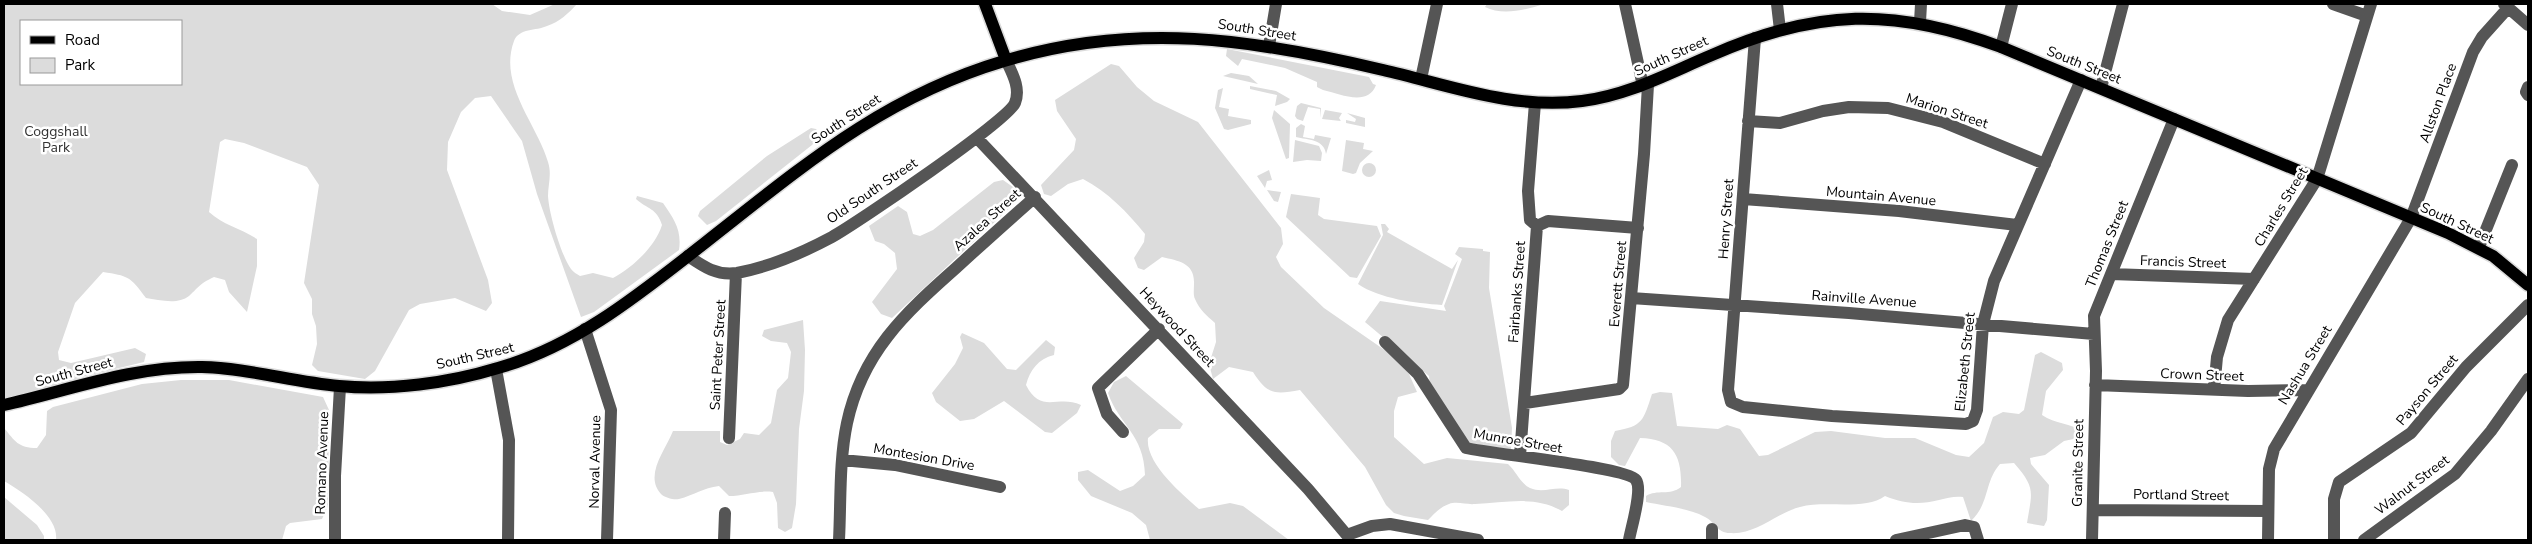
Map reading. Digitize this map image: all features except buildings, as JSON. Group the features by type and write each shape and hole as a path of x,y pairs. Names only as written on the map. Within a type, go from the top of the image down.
{"main road":[{"path":"985,4 1006,60"},
{"name":"South Street","path":"4,405 100,379 171,368 233,370 340,386 392,386 496,369 550,349 628,304 810,161 862,124 940,84 1006,60 1055,48 1158,37 1201,37 1269,46 1422,79 1496,98 1535,104 1588,101 1645,86 1689,64 1755,38 1806,23 1841,19 1890,18 1920,22 1950,29 2001,47 2411,218 2479,248 2528,284"}],"street":[{"path":"1269,46 1276,4"},
{"path":"1422,79 1436,4"},
{"name":"Everett Street","path":"1525,403 1622,387 1626,370 1638,228 1645,86 1625,4"},
{"path":"1777,4 1780,30"},
{"path":"1920,22 1921,4"},
{"path":"2001,47 2012,4"},
{"path":"2101,88 2123,4"},
{"path":"2334,4 2369,10"},
{"path":"2506,6 2528,25"},
{"name":"Allston Place","path":"2411,218 2473,52 2506,6"},
{"name":"Charles Street","path":"2214,390 2217,357 2225,326 2317,179 2369,10"},
{"name":"Henry Street","path":"1731,402 1728,390 1755,38"},
{"name":"Old South Street","path":"688,256 718,273 736,273 778,260 832,237 864,217 1004,117 1015,104 1017,88 1006,60"},
{"name":"Elizabeth Street","path":"1731,402 1743,407 1832,416 1970,423 1975,418 1977,410 1983,324 1994,281 2081,80"},
{"path":"2528,87 2526,90 2528,95"},
{"name":"Fairbanks Street","path":"1520,456 1537,226 1530,220 1528,191 1535,104"},
{"name":"Marion Street","path":"1748,121 1780,123 1823,110 1849,107 1888,108 1943,122 2045,164"},
{"name":"Thomas Street","path":"2095,385 2095,313 2174,119"},
{"name":"Heywood Street","path":"977,138 1159,328 1308,489 1349,538"},
{"path":"2479,248 2512,165"},
{"name":"Azalea Street","path":"838,540 842,460 853,402 871,360 898,322 958,265 1035,197"},
{"name":"Mountain Avenue","path":"1743,199 1899,211 2017,225"},
{"name":"Nashua Street","path":"2268,540 2272,453 2411,218"},
{"path":"1537,226 1548,221 1638,228"},
{"name":"Saint Peter Street","path":"729,438 736,273"},
{"name":"Francis Street","path":"2111,274 2254,280"},
{"name":"Rainville Avenue","path":"1631,298 2094,334"},
{"name":"Payson Street","path":"2334,540 2334,499 2339,482 2411,433 2466,367 2528,305"},
{"path":"1123,432 1108,414 1098,388 1159,328"},
{"name":"Norval Avenue","path":"585,329 612,410 607,540"},
{"name":"Munroe Street","path":"1385,342 1418,374 1464,446 1490,453 1622,472 1631,476 1636,481 1638,494 1628,540"},
{"path":"496,369 510,440 508,540"},
{"name":"Walnut Street","path":"2364,540 2455,474 2492,431 2528,379"},
{"name":"Crown Street","path":"2095,385 2214,390 2308,390"},
{"name":"Granite Street","path":"2092,540 2095,385"},
{"name":"Romano Avenue","path":"335,540 335,476 340,386"},
{"name":"Montesion Drive","path":"842,460 895,465 1000,486"},
{"name":"Portland Street","path":"2093,510 2268,511"},
{"path":"724,540 725,513"},
{"path":"1349,538 1372,526 1390,524 1478,540"},
{"path":"1896,540 1960,526 1974,527 1978,540"}],"green space":[{"name":"Coggshall Park","path":"4,4 492,4 502,11 530,15 555,4 577,4 556,22 543,28 528,30 516,37 510,57 511,73 515,88 548,162 550,171 549,204 563,254 571,269 580,276 593,273 613,278 628,268 649,249 662,225 657,215 636,199 637,196 663,203 674,220 678,231 679,250 594,312 581,317 537,194 522,141 491,96 475,98 461,112 448,142 447,170 488,280 492,303 486,311 455,298 420,304 409,310 375,371 365,379 318,371 312,365 317,344 316,326 312,314 312,299 304,283 319,185 307,167 244,143 225,139 220,142 209,212 220,220 257,239 257,266 247,312 229,292 225,280 214,277 202,283 185,299 168,301 146,298 128,278 103,272 75,303 58,352 59,360 71,363 135,348 146,354 144,362 82,377 4,405"},
{"path":"1487,4 1544,4 1506,12 1485,7"},
{"path":"1227,49 1369,77 1373,84 1376,85 1367,96 1345,96 1323,90 1317,87 1317,82 1285,68 1242,59 1238,66 1226,56"},
{"path":"1111,64 1119,66 1137,87 1154,101 1198,122 1281,228 1283,244 1276,257 1281,267 1324,308 1399,360 1409,374 1417,392 1398,397 1394,411 1394,437 1424,464 1447,458 1508,464 1523,483 1530,488 1535,490 1559,488 1569,490 1569,505 1562,511 1552,506 1531,501 1472,504 1452,503 1440,509 1428,520 1394,513 1386,505 1365,467 1300,390 1272,391 1263,385 1253,372 1229,367 1213,379 1209,364 1216,342 1215,323 1197,303 1194,296 1194,277 1189,267 1180,262 1162,257 1144,270 1138,268 1134,258 1144,242 1145,234 1117,203 1083,179 1068,184 1051,196 1044,194 1041,185 1074,150 1076,139 1057,111 1055,100"},
{"path":"1231,73 1249,76 1258,84 1223,76"},
{"path":"1250,86 1276,91 1290,99 1275,106 1277,95 1250,89"},
{"path":"1223,88 1219,107 1229,109 1228,116 1251,120 1251,124 1228,130 1224,129 1215,108 1218,90"},
{"path":"1301,103 1321,108 1320,118 1320,109 1308,107 1303,121 1297,119 1295,116 1297,106"},
{"path":"1274,110 1290,124 1289,158 1286,159 1272,118"},
{"path":"1325,110 1342,113 1339,118 1341,121 1322,119"},
{"path":"1347,113 1365,118 1365,127 1346,123 1346,120 1355,122 1356,119"},
{"path":"1301,124 1305,126 1303,137 1314,139 1315,135 1331,138 1326,154 1325,149 1319,143 1296,137 1296,128"},
{"path":"811,128 816,129 819,133 818,138 812,145 716,221 707,225 698,216 700,211 767,156"},
{"path":"1295,140 1319,146 1322,153 1321,161 1293,162"},
{"path":"1346,140 1364,143 1363,149 1373,151 1360,163 1356,173 1353,174 1342,171"},
{"path":"1369,163 1374,165 1376,170 1374,175 1369,177 1364,175 1362,170 1364,165"},
{"path":"1269,170 1272,180 1267,181 1265,188 1257,176"},
{"path":"1003,180 1020,192 1016,202 892,318 881,314 872,302 897,269 895,253 884,244 875,241 869,226 898,206 907,212 913,234 920,236 933,230 994,182"},
{"path":"1267,190 1281,192 1278,202 1274,201"},
{"path":"1291,194 1320,198 1318,215 1324,219 1377,226 1381,236 1357,278 1350,277 1286,217"},
{"path":"1381,224 1385,224 1389,229 1387,232 1452,269 1458,260 1442,305 1387,297 1358,284 1383,235"},
{"path":"1459,247 1483,249 1483,251 1490,252 1489,288 1512,428 1511,449 1471,445 1430,387 1429,376 1365,322 1380,301 1446,311 1444,306 1462,259 1455,254"},
{"path":"803,320 805,350 804,391 799,429 796,504 792,528 785,532 778,528 777,503 773,492 729,496 719,486 679,499 661,494 656,487 655,471 673,431 720,431 720,442 727,445 740,439 744,433 759,435 771,423 777,390 788,378 791,352 787,343 771,341 762,336 764,330"},
{"path":"962,333 984,343 1007,369 1016,370 1046,340 1055,347 1054,355 1039,362 1026,385 1032,394 1044,402 1065,401 1081,405 1077,413 1052,433 1045,432 1004,401 974,419 960,421 936,402 932,393 955,364 963,348 960,337"},
{"path":"2041,352 2062,363 2063,370 2046,391 2042,415 2083,432 2083,437 2064,441 2045,455 2030,458 2031,464 2049,485 2047,520 2044,526 2027,523 2031,491 2026,479 2014,463 2000,464 1991,478 1981,507 1971,521 1963,497 1919,503 1899,501 1885,496 1867,503 1821,504 1800,507 1749,531 1726,533 1699,514 1684,509 1646,502 1646,496 1650,494 1677,490 1681,487 1680,466 1673,451 1668,446 1651,439 1640,438 1625,466 1619,465 1611,457 1611,441 1615,431 1631,427 1641,421 1652,394 1660,392 1672,393 1677,426 1718,429 1727,425 1740,429 1759,456 1768,455 1815,432 1831,431 1885,438 1915,438 1956,455 1969,457 1984,443 1993,417 2003,412 2019,414 2024,410 2035,355"},
{"path":"1126,376 1183,424 1180,429 1159,429 1148,438 1152,458 1175,487 1199,509 1230,503 1243,506 1289,540 1150,540 1146,525 1132,513 1091,496 1078,480 1078,472 1088,470 1120,491 1133,486 1145,475 1144,461 1136,439 1118,414 1108,393 1114,382"},
{"path":"181,380 229,380 323,397 329,410 328,506 322,519 290,523 286,526 282,540 56,540 52,522 46,514 30,498 4,481 4,428 21,445 37,448 46,435 47,411 53,407 142,384"},
{"path":"4,497 37,525 44,536 44,540 4,540"}]}
